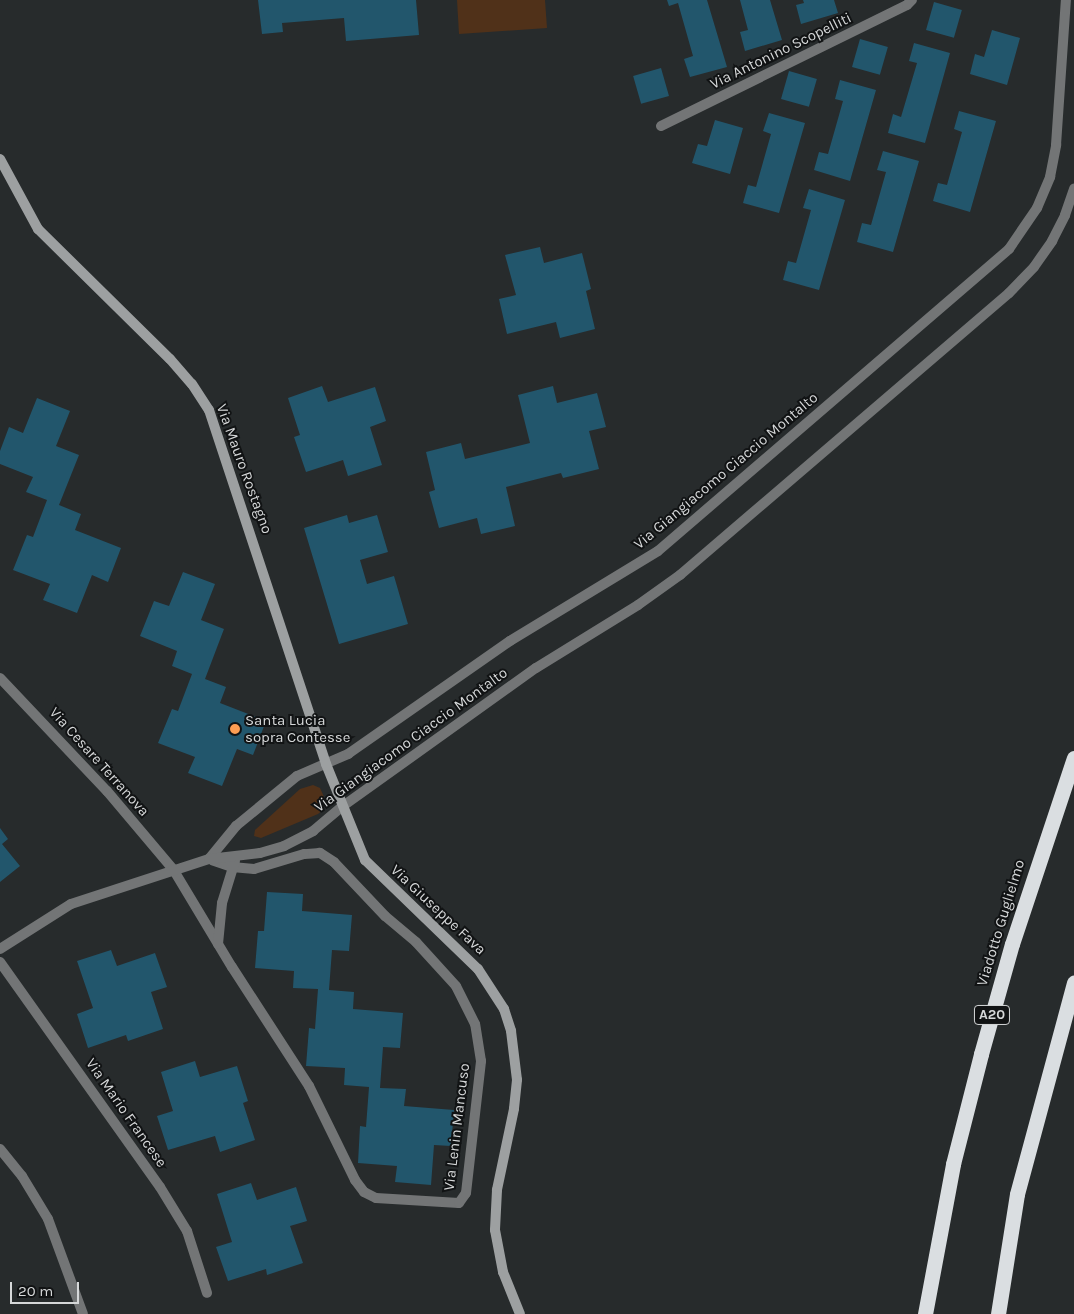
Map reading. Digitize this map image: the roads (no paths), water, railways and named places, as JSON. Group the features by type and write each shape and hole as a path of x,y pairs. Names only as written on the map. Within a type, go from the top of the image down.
{"highway":[{"name":"Viadotto Guglielmo","path":"930,1277 953,1164 981,1054 1012,944 1074,758"},
{"path":"999,1309 1017,1194 1074,983"},
{"path":"919,1314 930,1277"},
{"name":"A20","path":"925,1314 930,1277"}],"street":[{"name":"Via Antonino Scopelliti","path":"661,126 907,5 912,0"},
{"name":"Via Giangiacomo Ciaccio Montalto","path":"209,858 236,826 297,776 348,754 510,641 658,551 1009,249 1037,208 1050,177 1056,145 1066,0"},
{"name":"Via Mauro Rostagno","path":"0,159 38,229 170,359 192,384 209,410 326,764"},
{"name":"Via Giangiacomo Ciaccio Montalto","path":"0,950 72,904 209,858 238,855 284,846 312,831 343,806 536,668 638,605 680,575 1009,293 1034,267 1052,240 1065,215 1074,189"},
{"name":"Via Cesare Terranova","path":"0,678 107,790 173,869"},
{"name":"Via Giuseppe Fava","path":"326,764 365,860 478,969 504,1009 511,1032 517,1080 514,1109 497,1190 495,1230 503,1272 520,1314"},
{"name":"Via Lenin Mancuso","path":"173,869 218,946 309,1086 355,1180 364,1192 376,1198 460,1203 466,1193 481,1061 475,1024 456,986 416,942 385,916 334,862 320,853 304,854 254,869 232,867 209,858"},
{"path":"218,946 222,903 232,867 238,855"},
{"name":"Via Mario Francese","path":"0,962 160,1187 187,1231 207,1293"},
{"path":"0,1149 22,1176 44,1212 83,1314"}],"place":[{"name":"Santa Lucia sopra Contesse","path":"235,729"}]}
